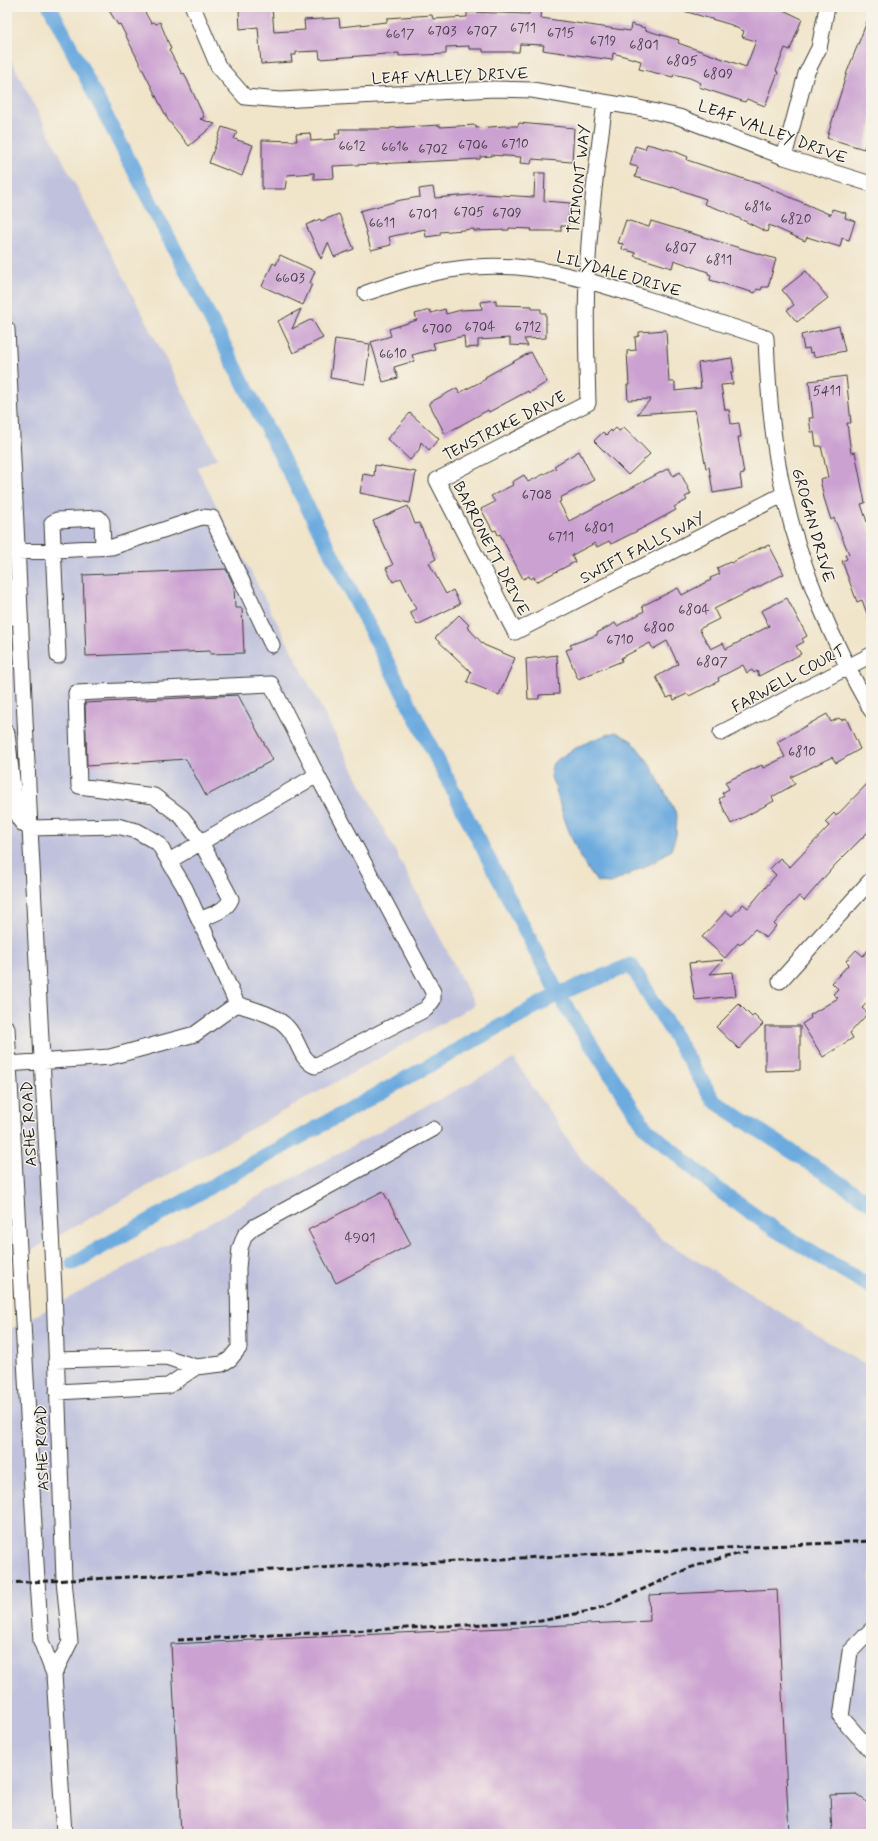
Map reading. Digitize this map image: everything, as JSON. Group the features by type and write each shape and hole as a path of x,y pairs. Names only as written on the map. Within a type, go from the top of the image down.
{"street":[{"name":"LEAF VALLEY DRIVE","path":"193,7 218,66 245,97 280,100 494,89 532,90 639,108 679,117 784,157 871,184"},
{"path":"784,157 806,74 819,48 827,7"},
{"name":"TRIMONT WAY","path":"588,403 586,330 587,280 594,188 605,103"},
{"name":"LILYDALE DRIVE","path":"366,293 409,278 442,270 476,267 510,267 544,270 587,280 766,338"},
{"name":"ASHE ROAD","path":"7,329 30,828 52,1243 64,1580 70,1642 54,1674"},
{"name":"GROGAN DRIVE","path":"766,338 768,392 775,445 784,494 794,532 815,593 847,667 871,710"},
{"name":"TENSTRIKE DRIVE","path":"437,480 588,403"},
{"name":"BARRONETT DRIVE","path":"437,480 516,632"},
{"name":"SWIFT FALLS WAY","path":"516,632 784,494"},
{"path":"18,552 112,547 202,517 212,518 272,646"},
{"path":"58,656 52,522 99,518 102,522 103,547"},
{"path":"7,586 8,597 21,629"},
{"name":"FARWELL COURT","path":"721,733 871,655"},
{"path":"7,733 14,808 22,825 30,828 117,826 137,831 158,842 185,888 199,920 237,1004 277,1019 288,1028 305,1059 315,1066 426,1009 433,1000 432,992 271,684 76,693 79,786 154,796 182,817 201,842 230,899 228,906 221,911 199,920"},
{"path":"169,861 317,774"},
{"path":"780,981 871,880"},
{"path":"8,1064 110,1057 195,1034 237,1004"},
{"name":"ASHE ROAD","path":"7,1028 12,1215 19,1262 41,1641 54,1674 64,1834"},
{"path":"56,1360 166,1357 196,1367 222,1364 230,1359 239,1348 238,1268 240,1248 245,1235 254,1227 433,1129"},
{"path":"57,1392 168,1386 196,1367"},
{"path":"871,1630 850,1652 841,1718 871,1751"}],"shaded area":[{"path":"10,58 217,458 197,468 475,1005 7,1264 7,683 10,682"},
{"path":"514,1059 583,1161 663,1240 871,1368 871,1834 7,1834 7,1331"}],"water":[{"path":"616,732 632,741 650,764 677,815 676,835 671,850 654,862 611,883 597,882 583,861 572,838 552,779 551,771 553,763 567,753 599,737"}],"building":[{"path":"107,7 142,7 151,23 154,22 156,24 160,22 171,49 169,50 182,74 184,73 204,117 200,119 215,124 189,146 168,120 120,24 118,25"},
{"path":"240,7 272,7 274,32 305,30 304,20 339,18 340,27 387,22 387,18 432,15 433,19 467,17 467,12 529,14 530,7 542,7 541,18 630,31 631,24 645,28 645,30 679,40 678,43 746,67 756,41 742,37 744,31 732,25 684,11 684,7 777,7 802,19 790,50 785,48 776,71 778,72 765,106 747,99 745,102 699,87 701,83 690,78 674,74 673,77 639,69 641,61 613,53 612,60 543,50 544,45 520,44 519,52 483,52 483,49 469,49 469,46 446,47 446,54 399,56 399,53 320,59 319,51 296,52 296,55 291,55 292,62 261,64 258,27 240,29"},
{"path":"870,14 871,125 864,149 827,138 847,72"},
{"path":"519,123 574,128 572,162 532,159 531,164 520,163 521,157 491,155 492,156 480,157 480,159 333,166 334,178 314,179 314,173 287,175 285,189 262,189 262,140 297,141 296,134 310,133 311,141 336,139 335,134 340,134 339,129 390,129 440,125 440,127 476,125 476,128 518,126"},
{"path":"222,127 237,132 234,139 253,145 242,176 209,163"},
{"path":"647,144 674,151 688,157 687,160 762,185 831,215 832,209 846,213 845,218 855,221 849,240 842,238 840,247 807,237 805,241 769,225 767,232 724,211 704,204 706,199 672,187 635,177 638,167 630,165 635,146 645,149"},
{"path":"535,173 545,173 544,201 570,203 568,226 561,226 561,231 531,231 532,229 509,228 509,230 474,231 474,229 440,232 440,235 426,237 425,229 389,237 391,245 371,250 360,211 401,200 420,197 419,189 433,187 435,198 483,194 534,197"},
{"path":"339,214 354,249 334,257 328,243 321,259 306,225 320,219 321,221"},
{"path":"626,220 649,227 651,221 776,259 768,287 762,287 761,290 757,289 755,293 710,280 711,275 708,274 708,272 674,260 672,268 634,256 636,253 622,249 623,244 618,243"},
{"path":"280,255 315,271 310,283 312,284 303,305 262,286 273,263 276,265"},
{"path":"806,271 828,298 797,322 787,310 794,305 782,290"},
{"path":"496,300 496,305 532,306 532,309 541,309 541,313 546,313 546,338 524,339 528,346 510,345 510,338 478,340 478,347 465,348 464,336 433,343 435,349 412,355 414,361 394,367 398,378 383,382 371,342 391,336 389,329 417,320 415,314 430,310 431,313 445,309 446,314 461,310 482,309 481,302"},
{"path":"301,309 292,329 312,319 323,338 293,353 278,321"},
{"path":"839,326 845,351 814,357 813,352 810,353 809,348 804,349 801,335"},
{"path":"666,330 669,382 675,382 675,391 701,388 698,363 732,358 734,372 731,372 733,384 721,385 725,410 729,410 731,424 739,423 741,437 738,437 744,474 740,475 742,488 713,493 709,467 706,468 695,410 637,414 651,399 628,400 627,385 629,385 627,351 636,350 635,337 639,336 639,332"},
{"path":"335,339 370,344 365,384 330,378"},
{"path":"531,352 547,382 529,393 528,391 489,412 488,410 445,434 429,403 457,388 459,393"},
{"path":"846,376 851,423 847,423 851,453 855,452 865,503 861,504 871,534 871,622 862,600 857,602 842,561 847,559 845,555 849,554 834,518 831,520 824,498 820,479 828,477 821,446 816,446 814,432 811,432 809,418 813,418 809,381"},
{"path":"410,413 439,439 429,450 421,442 419,450 410,460 387,439"},
{"path":"624,427 650,454 628,475 594,441 603,432 606,435 611,430 612,432 616,428 619,431"},
{"path":"579,451 594,480 560,498 561,501 559,502 569,521 669,468 673,476 680,472 691,494 685,497 687,500 674,507 676,510 639,530 611,544 609,541 597,547 595,543 572,555 575,562 536,582 534,577 530,579 529,576 523,579 500,534 498,535 496,530 493,531 481,509 495,502 491,496 513,485 512,482 524,475 528,482 556,468 554,466"},
{"path":"375,465 416,472 410,503 360,493 363,474 374,476"},
{"path":"408,506 415,524 419,523 436,559 429,563 446,594 453,590 460,604 417,625 410,612 416,609 401,578 393,582 386,568 393,565 373,521"},
{"path":"769,545 784,574 714,609 719,619 699,629 711,649 723,643 726,649 769,626 761,611 787,598 807,636 802,639 804,642 796,646 801,654 759,676 757,671 754,673 752,670 747,673 743,665 718,678 719,681 689,696 687,694 674,700 672,696 667,698 656,677 678,664 667,641 653,649 650,643 621,658 622,661 578,679 566,650 572,648 570,645 597,635 597,633 615,623 617,626 638,615 644,611 642,606 678,588 682,595 711,580 710,578 720,574 717,568"},
{"path":"226,569 234,586 235,608 242,608 244,653 210,654 210,651 86,656 83,575"},
{"path":"459,615 469,625 467,627 484,645 515,658 499,695 467,682 471,672 435,638"},
{"path":"557,655 559,694 539,695 539,699 528,699 526,659"},
{"path":"238,695 273,760 206,796 186,759 87,766 85,703"},
{"path":"827,714 831,722 839,718 841,720 846,718 860,749 836,763 832,757 791,777 795,784 772,797 774,801 731,824 719,799 724,796 722,793 729,789 725,782 762,765 763,768 785,757 777,742"},
{"path":"871,780 871,829 835,865 804,901 799,896 774,924 776,926 766,938 755,929 740,945 738,943 725,958 702,937 726,911 732,916 743,904 748,908 776,875 770,869 780,858 790,867 829,826 825,822 834,813 836,816"},
{"path":"871,946 871,998 862,1008 868,1013 850,1033 853,1038 823,1057 802,1024 811,1018 810,1015 838,998 833,994 838,989 832,983 849,964 846,961 856,950 863,956"},
{"path":"723,960 710,974 733,972 736,996 695,1000 689,963"},
{"path":"739,1004 752,1017 754,1015 763,1024 739,1049 716,1027"},
{"path":"765,1026 800,1026 800,1070 765,1071"},
{"path":"383,1191 411,1244 336,1283 308,1230"},
{"path":"777,1589 789,1834 181,1834 171,1644 650,1621 649,1595"},
{"path":"857,1794 871,1806 871,1834 832,1834 830,1795"}],"waterway":[{"path":"50,7 558,994 645,1127 720,1191 774,1229 871,1287"},
{"path":"73,1263 558,994 631,965 714,1101 871,1203"}],"railway":[{"path":"7,1583 871,1541"},
{"path":"178,1640 541,1621 594,1610 689,1568 750,1551"}]}
